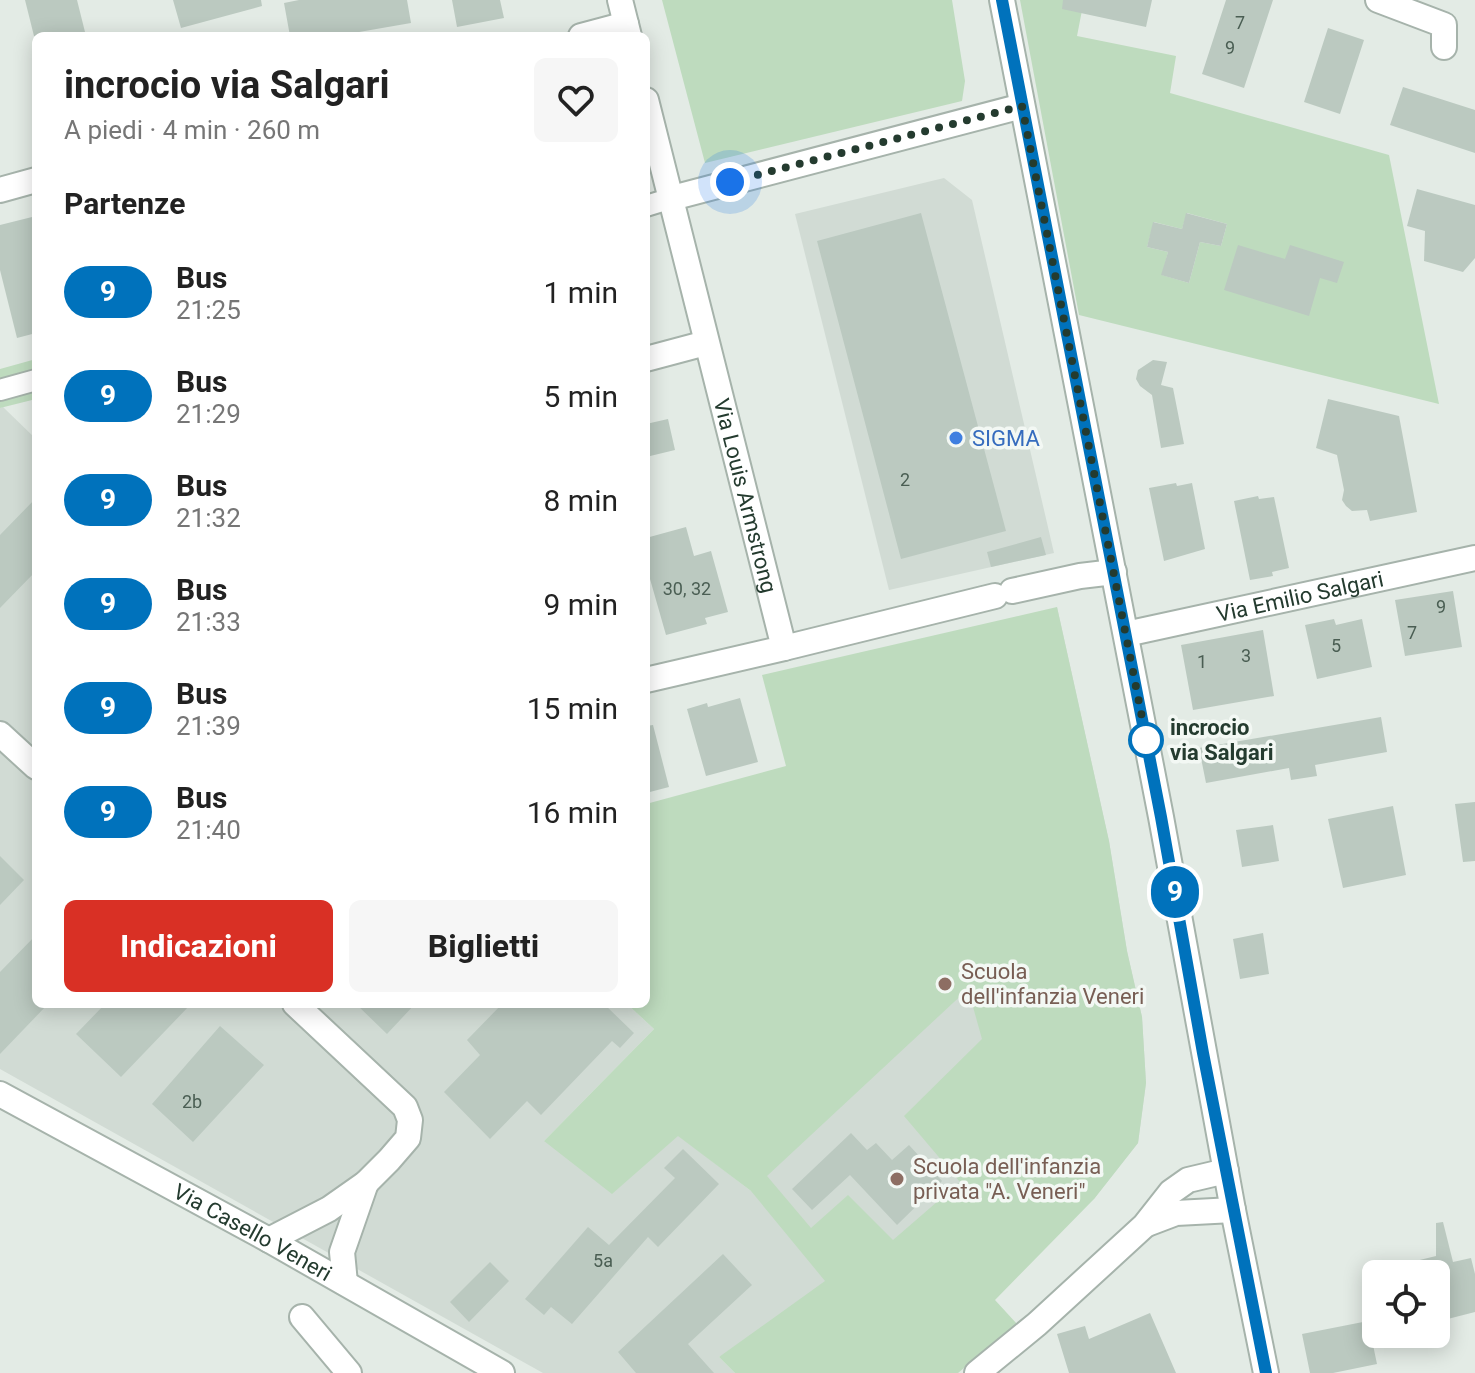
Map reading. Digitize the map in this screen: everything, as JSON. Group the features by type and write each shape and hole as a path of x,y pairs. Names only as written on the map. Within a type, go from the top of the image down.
{"street":[{"path":"620,0 628,30"},
{"path":"1002,0 1266,1373"},
{"path":"1378,0 1444,25 1444,47"},
{"path":"650,205 1022,106"},
{"name":"Via Louis Armstrong","path":"650,115 784,648"},
{"path":"0,190 32,181"},
{"path":"650,358 706,343"},
{"path":"0,390 32,381"},
{"name":"Via Emilio Salgari","path":"1126,634 1475,558"},
{"path":"650,679 1080,576 1114,572"},
{"path":"0,734 32,763"},
{"path":"269,1240 311,1220 366,1183 408,1138 410,1120 405,1107 299,1008"},
{"name":"Via Casello Veneri","path":"0,1094 345,1283 487,1370"},
{"path":"977,1373 1037,1324 1145,1225 1171,1192 1188,1180 1226,1171"},
{"path":"345,1283 342,1252 349,1224 366,1183"},
{"path":"1145,1225 1176,1213 1233,1210"},
{"path":"302,1317 349,1373"}],"shaded area":[{"path":"944,178 972,200 1054,553 889,590 795,214"},
{"path":"3,407 32,435 32,1008 631,1008 654,1029 544,1141 678,1135 751,1191 699,1054 1057,607 1109,841 1127,951 1142,1017 1146,1083 1138,1143 1094,1199 719,1357 735,1373 543,1373 0,1069 0,408"}],"green space":[{"path":"662,0 952,0 965,81 962,101 705,163"},
{"path":"1020,0 1084,0 1077,36 1176,56 1170,93 1389,155 1439,404 1079,315","holes":["1187,213 1227,224 1221,246 1200,242 1189,283 1162,275 1168,252 1147,247 1154,222 1182,229"]},
{"path":"32,360 32,400 0,408 0,369"},
{"name":"Scuola dell'infanzia Veneri","path":"1057,607 1109,841 1127,951 1142,1017 1146,1083 1138,1143 1094,1199 995,1300 1017,1324 958,1373 735,1373 719,1357 825,1281 751,1191 678,1136 612,1194 544,1141 654,1029 631,1008 650,1008 650,803 786,766 762,675","holes":["968,989 982,1039 904,1116 960,1182 893,1240 848,1195 811,1228 767,1176"]}],"building":[{"path":"25,0 77,0 85,32 33,32"},
{"path":"173,0 261,0 262,6 181,28"},
{"path":"299,0 407,0 411,23 359,32 289,32 284,3"},
{"path":"452,0 500,0 504,18 457,27"},
{"path":"1063,0 1152,0 1146,27 1062,9"},
{"path":"1226,0 1273,0 1244,88 1202,74"},
{"path":"1328,28 1364,40 1340,114 1304,102"},
{"path":"1403,87 1475,110 1475,153 1390,125"},
{"path":"1417,189 1475,205 1475,258 1463,272 1424,261 1425,231 1407,226"},
{"path":"921,213 1006,531 901,559 817,241"},
{"path":"1186,213 1227,224 1221,246 1200,242 1189,283 1161,275 1168,252 1147,247 1153,222 1182,229"},
{"path":"32,217 32,334 17,338 0,270 0,225"},
{"path":"1238,245 1285,259 1290,245 1344,262 1337,283 1320,278 1309,316 1224,290"},
{"path":"1153,360 1167,362 1161,385 1173,388 1184,444 1161,448 1152,395 1136,379 1138,370"},
{"path":"1328,399 1399,416 1417,512 1370,521 1367,510 1352,511 1346,506 1342,500 1344,490 1337,455 1316,448"},
{"path":"668,419 675,450 650,456 650,423"},
{"path":"1176,483 1177,486 1192,483 1205,549 1164,561 1149,488"},
{"path":"1258,496 1259,499 1274,497 1289,568 1272,572 1273,576 1250,580 1234,501"},
{"path":"32,502 32,575 0,608 0,535"},
{"path":"686,527 694,556 711,551 728,612 705,618 707,624 666,635 650,579 650,537"},
{"path":"1041,537 1046,555 991,567 987,552"},
{"path":"1453,591 1462,647 1405,656 1395,600"},
{"path":"1334,619 1336,625 1362,619 1372,667 1317,679 1305,625"},
{"path":"1263,630 1274,696 1193,710 1181,645"},
{"path":"740,698 758,762 706,776 687,709"},
{"path":"1381,717 1387,752 1315,765 1317,776 1291,780 1289,768 1206,783 1199,748"},
{"path":"650,725 653,725 669,787 650,792"},
{"path":"1475,802 1475,861 1463,862 1455,804"},
{"path":"1393,806 1406,875 1343,888 1328,819"},
{"path":"1273,825 1279,861 1242,867 1236,830"},
{"path":"0,856 24,880 0,905"},
{"path":"1263,933 1269,974 1240,979 1233,939"},
{"path":"32,939 32,1008 44,1008 0,1054 0,972"},
{"path":"101,1008 187,1008 121,1077 76,1034"},
{"path":"360,1008 411,1008 387,1034"},
{"path":"498,1008 608,1008 634,1033 620,1048 612,1041 541,1115 527,1101 490,1139 444,1092 480,1055 467,1040"},
{"path":"220,1026 264,1065 193,1142 152,1104"},
{"name":"Scuola dell'infanzia privata \"A. Veneri\"","path":"851,1133 867,1150 876,1143 892,1160 909,1145 942,1181 897,1225 850,1175 812,1210 792,1189"},
{"path":"683,1149 719,1184 658,1247 648,1237 572,1324 551,1307 544,1315 525,1299 588,1227 609,1245 675,1178 664,1168"},
{"path":"1443,1222 1453,1262 1471,1258 1475,1274 1475,1312 1450,1318 1450,1260 1420,1260 1436,1256 1436,1223"},
{"path":"723,1254 752,1285 688,1344 714,1373 636,1373 618,1352"},
{"path":"490,1262 509,1281 469,1322 450,1302"},
{"path":"1150,1313 1176,1373 1069,1373 1057,1334 1085,1326 1089,1339"},
{"path":"1362,1322 1362,1348 1374,1348 1377,1364 1333,1373 1310,1373 1302,1334"}],"bus line":[{"name":"9","path":"1002,0 1266,1373"}],"place":[{"name":"SIGMA","path":"956,438"},
{"name":"incrocio via Salgari","path":"1146,740"},
{"name":"Scuola dell'infanzia Veneri","path":"945,984"},
{"name":"Scuola dell'infanzia privata \"A. Veneri\"","path":"897,1179"}],"route":[{"path":"730,182 1022,106 1148,748 1146,740"}]}
